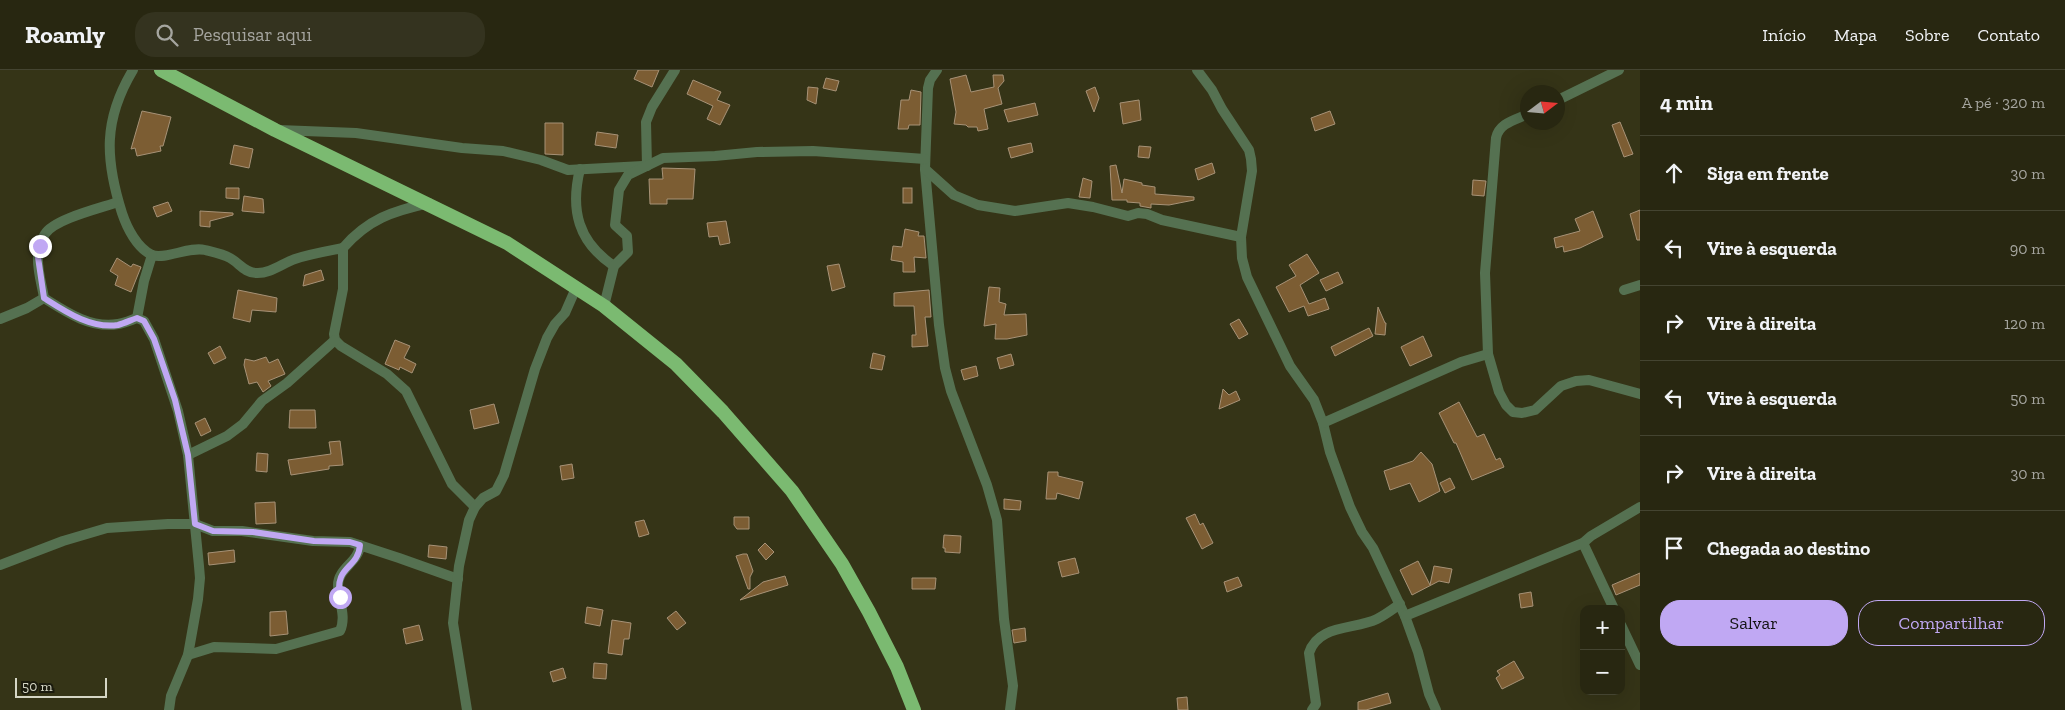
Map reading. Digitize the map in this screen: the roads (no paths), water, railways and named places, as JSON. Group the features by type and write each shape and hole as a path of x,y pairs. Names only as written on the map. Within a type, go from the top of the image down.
{"highway":[{"path":"161,70 275,130 429,203 507,243 604,306 676,364 724,412 792,491 842,564 865,604 897,668 914,710"}],"street":[{"path":"133,70 118,102 111,126 110,170 118,202 129,230 143,248 152,255 159,256 202,249 230,258 244,269 256,273 271,270 296,259 344,248 358,231 375,221 398,210 429,203"},
{"path":"646,166 646,122 652,107 675,70"},
{"path":"937,70 930,80 928,88 925,164 939,326 944,368 987,485 997,520 1004,619 1013,686 1010,710"},
{"path":"1197,70 1212,90 1249,150 1252,171 1241,237 1242,258 1247,277 1290,366 1314,400 1350,507 1406,616 1429,694 1436,710"},
{"path":"1565,97 1619,70"},
{"path":"1520,118 1502,126 1497,131 1485,274 1488,354 1500,392 1506,405 1513,412 1522,413 1535,410 1561,386 1576,381 1589,380 1640,394"},
{"path":"275,130 356,133 462,148 502,151 541,160 568,170 646,166"},
{"path":"604,306 614,266 628,252 627,236 615,225 618,190 628,175 663,158 757,152 813,152 925,164 954,195 978,205 1015,211 1068,203 1092,206 1128,216 1138,213 1148,214 1162,220 1241,237"},
{"path":"580,169 576,182 577,207 582,234 591,247 614,266"},
{"path":"118,202 55,225 45,233 38,257 44,298 72,316 90,322 110,325 120,324 137,318 144,321 154,339 175,400 188,455 200,578 188,655 171,696 170,710"},
{"path":"344,248 343,289 334,334 335,340 346,349 387,374 406,391 452,484 475,507"},
{"path":"137,318 144,281 152,255"},
{"path":"1624,290 1640,285"},
{"path":"467,710 452,623 465,538 475,507 483,498 496,491 504,476 535,369 547,338 555,324 565,313 576,288"},
{"path":"0,318 27,308 44,298"},
{"path":"188,455 227,436 243,424 262,402 287,383 335,340"},
{"path":"1323,423 1462,362 1488,354"},
{"path":"1406,616 1582,543 1640,507"},
{"path":"0,566 63,541 107,528 195,524 213,531 253,532 314,541 350,542 458,579"},
{"path":"1582,543 1612,605"},
{"path":"188,655 214,647 276,649 340,631 342,618 338,585 340,578 356,558 360,545"},
{"path":"1312,710 1316,704 1309,653 1312,645 1332,631 1377,620 1400,604"},
{"path":"1625,633 1640,664"}]}
